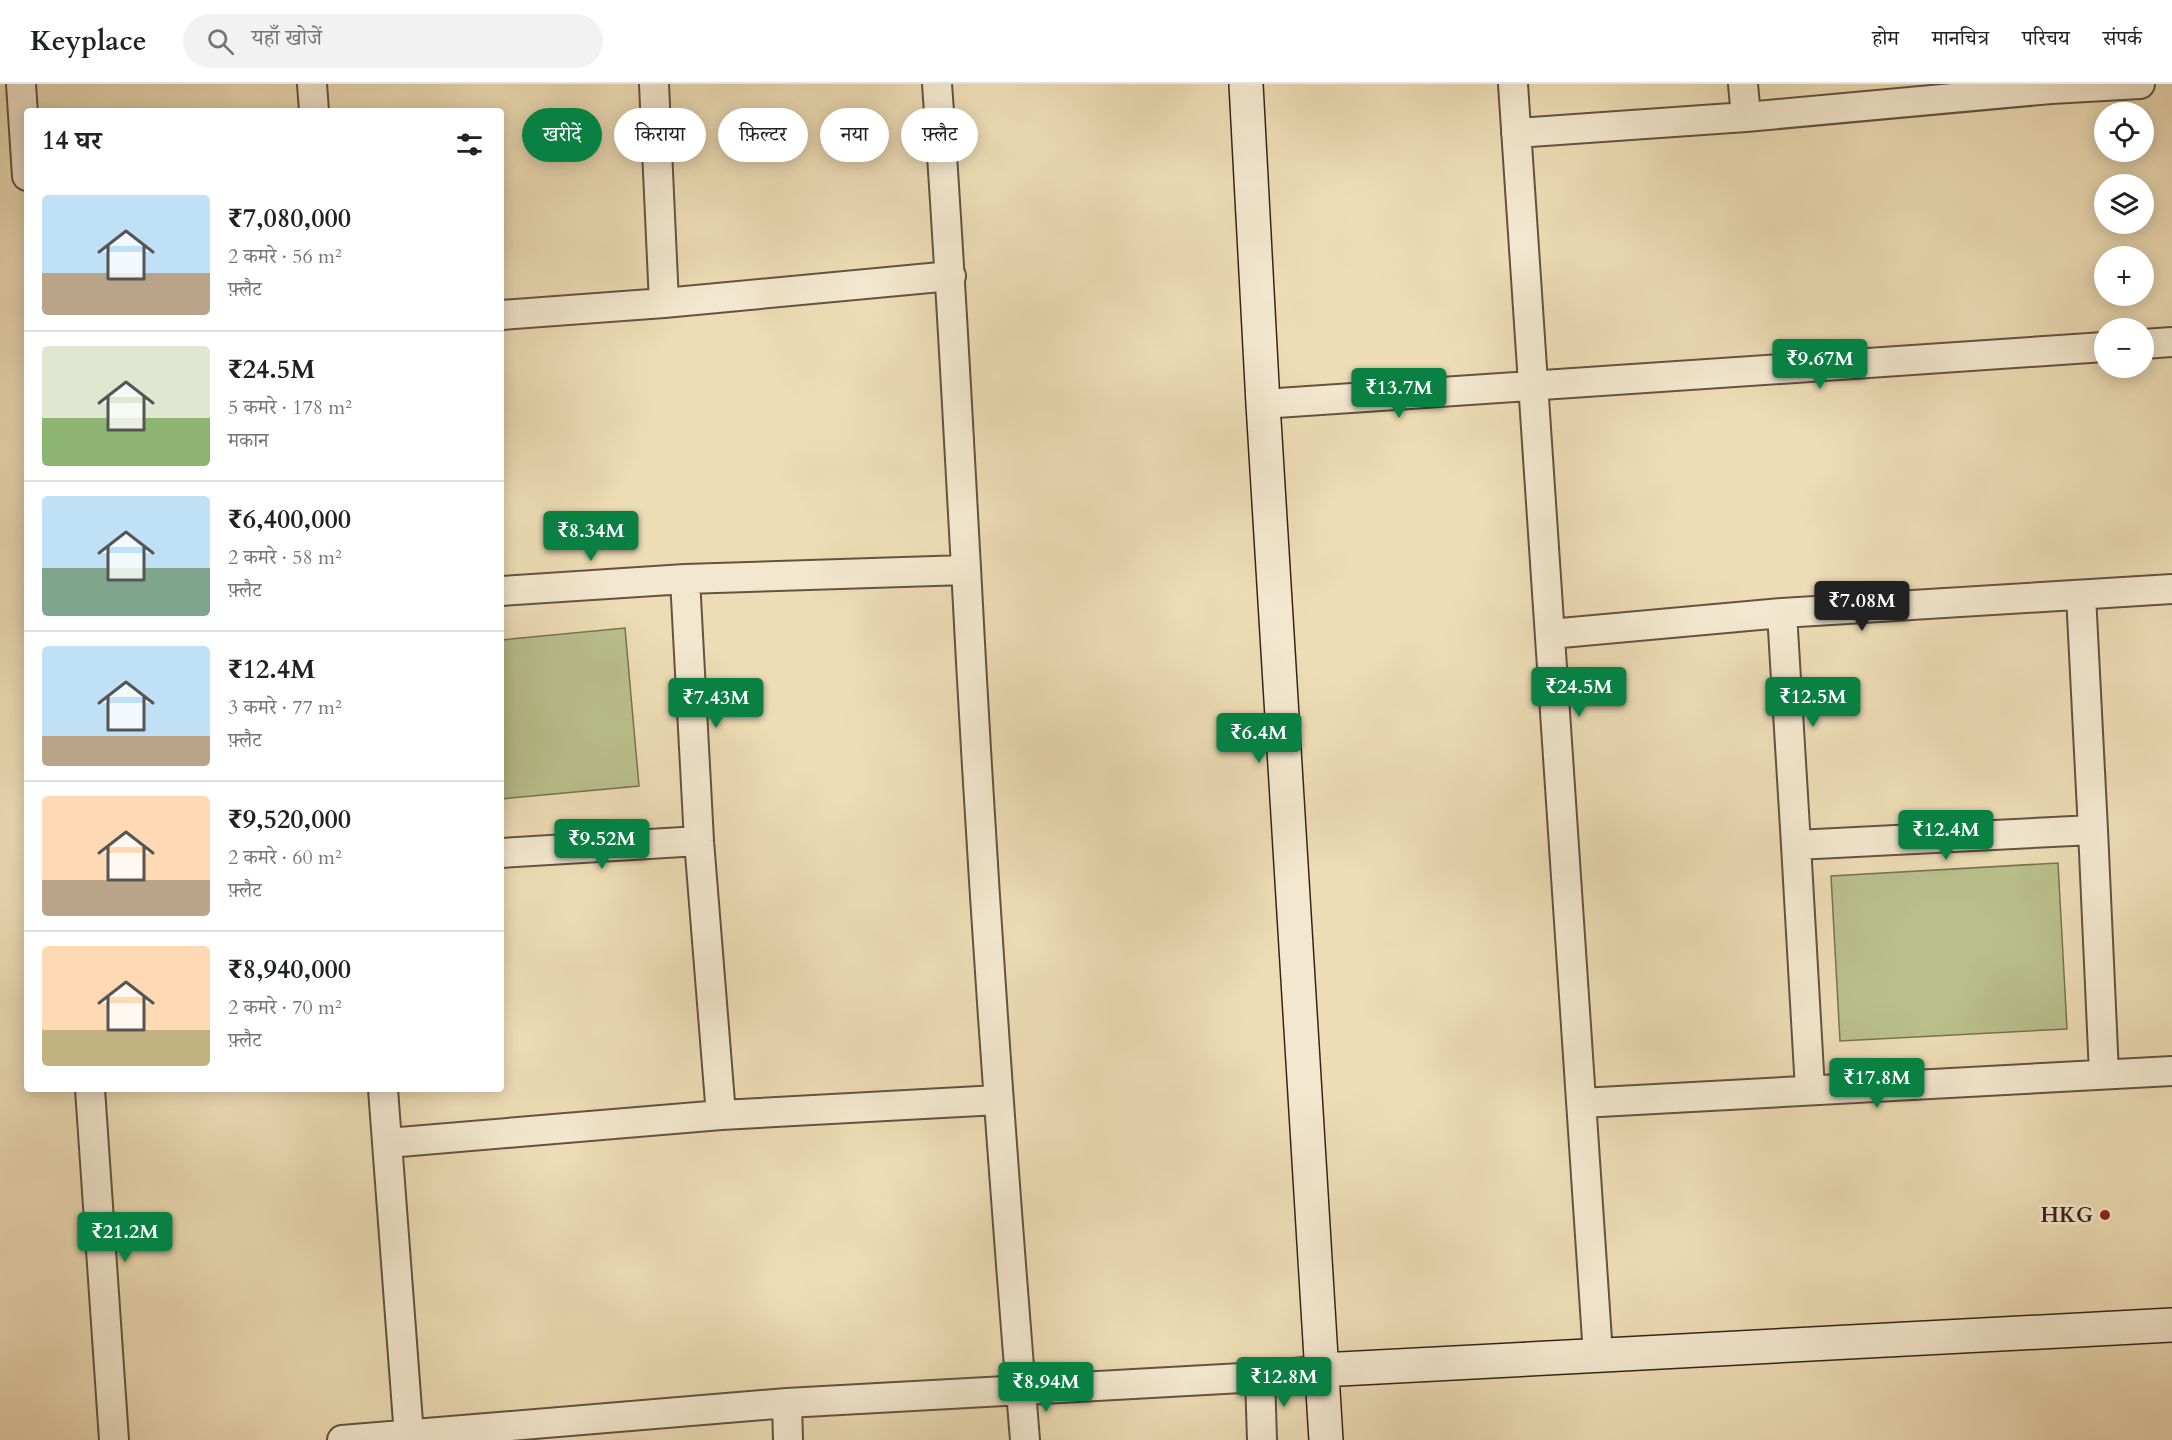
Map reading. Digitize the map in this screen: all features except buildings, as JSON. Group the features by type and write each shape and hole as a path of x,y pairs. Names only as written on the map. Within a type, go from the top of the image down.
{"street":[{"path":"21,84 24,130"},
{"path":"312,84 314,108"},
{"path":"654,84 664,303"},
{"path":"937,84 951,276 998,1100 1025,1440"},
{"path":"1246,84 1263,404 1326,1440"},
{"path":"1513,84 1598,1355"},
{"path":"1743,84 1746,117"},
{"path":"1516,133 1746,117 2051,87 2140,84"},
{"path":"504,315 664,303 951,276"},
{"path":"2154,343 2172,342"},
{"path":"1263,404 2094,348"},
{"path":"504,591 685,579 966,570"},
{"path":"685,579 699,841 721,1115"},
{"path":"1550,634 1782,613 2172,590"},
{"path":"2081,595 2104,1074"},
{"path":"1782,613 1810,1090"},
{"path":"1796,845 2093,830"},
{"path":"504,853 699,841"},
{"path":"1581,1103 2172,1071"},
{"path":"90,1092 114,1440"},
{"path":"383,1092 409,1436"},
{"path":"388,1143 721,1115 998,1100"},
{"path":"342,1440 787,1403 1260,1377 1321,1370 2172,1325"},
{"path":"1260,1377 1262,1440"},
{"path":"787,1403 788,1440"}],"green space":[{"path":"625,628 639,786 504,799 504,640"},
{"path":"2058,863 2067,1029 1840,1041 1831,876"}],"place":[{"name":"HKG","path":"2105,1215"}]}
